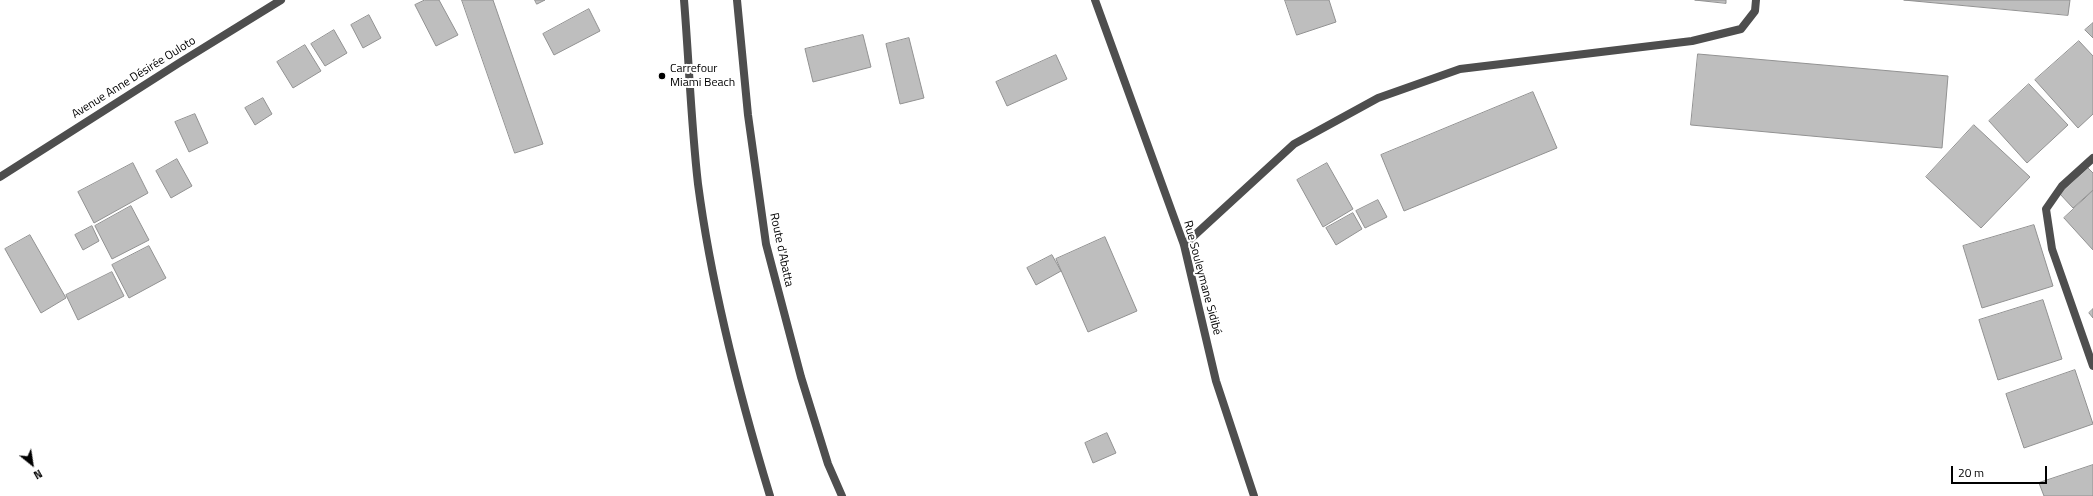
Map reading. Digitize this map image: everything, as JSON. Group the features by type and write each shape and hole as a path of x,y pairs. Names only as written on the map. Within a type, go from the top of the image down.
{"street":[{"name":"Avenue Anne Désirée Ouloto","path":"0,178 179,63 282,0"},
{"path":"684,0 698,183 713,278 748,423 770,496"},
{"name":"Route d'Abatta","path":"737,0 748,115 766,244 801,377 828,464 842,496"},
{"name":"Rue Souleymane Sidibé","path":"1095,0 1184,245 1216,381 1254,496"},
{"path":"1184,245 1294,144 1378,98 1460,69 1692,42 1741,29 1755,11 1756,0"},
{"path":"2093,158 2062,186 2046,209 2052,249 2093,366"}],"building":[{"path":"425,0 439,0 458,35 436,46 415,5"},
{"path":"462,0 493,0 543,144 515,153"},
{"path":"535,0 545,0 537,4"},
{"path":"1285,0 1329,0 1336,22 1297,35"},
{"path":"1695,0 1726,0 1726,3"},
{"path":"1904,0 2070,0 2068,15"},
{"path":"589,9 600,31 554,55 543,34"},
{"path":"369,15 381,38 363,48 351,25"},
{"path":"2093,23 2093,38 2085,30"},
{"path":"334,30 347,53 325,66 311,44"},
{"path":"863,35 871,67 813,82 805,49"},
{"path":"909,38 924,98 900,104 886,44"},
{"path":"2079,41 2093,56 2093,114 2078,128 2035,80"},
{"path":"305,45 321,71 293,88 277,62"},
{"path":"1698,54 1948,76 1942,148 1691,125"},
{"path":"1056,55 1067,79 1007,106 996,82"},
{"path":"2029,84 2068,125 2027,163 1989,121"},
{"path":"1533,92 1557,148 1404,211 1381,155"},
{"path":"263,98 272,114 255,125 245,108"},
{"path":"195,114 208,143 189,152 175,122"},
{"path":"1974,125 2030,177 1981,228 1926,177"},
{"path":"177,159 192,186 171,198 156,171"},
{"path":"133,163 148,193 94,223 78,192"},
{"path":"1327,163 1353,209 1323,227 1297,180"},
{"path":"2088,168 2093,173 2093,190 2073,208 2060,194"},
{"path":"2093,191 2093,250 2064,218"},
{"path":"1378,200 1387,217 1365,228 1356,211"},
{"path":"131,206 149,240 112,259 95,226"},
{"path":"1353,213 1362,229 1336,245 1326,228"},
{"path":"2034,225 2053,286 1982,308 1963,246"},
{"path":"92,226 99,241 83,250 75,235"},
{"path":"30,235 66,298 41,313 5,249"},
{"path":"1105,237 1137,311 1088,332 1056,259"},
{"path":"149,246 166,278 129,298 112,265"},
{"path":"1052,255 1061,271 1036,285 1027,268"},
{"path":"112,272 124,296 78,320 66,295"},
{"path":"2043,300 2062,359 1998,380 1979,320"},
{"path":"2093,309 2093,318 2089,313"},
{"path":"2075,370 2093,424 2024,448 2006,394"},
{"path":"1107,433 1116,453 1093,463 1085,443"},
{"path":"2093,465 2093,496 2044,496 2039,483"}],"place":[{"name":"Carrefour Miami Beach","path":"662,76"}]}
